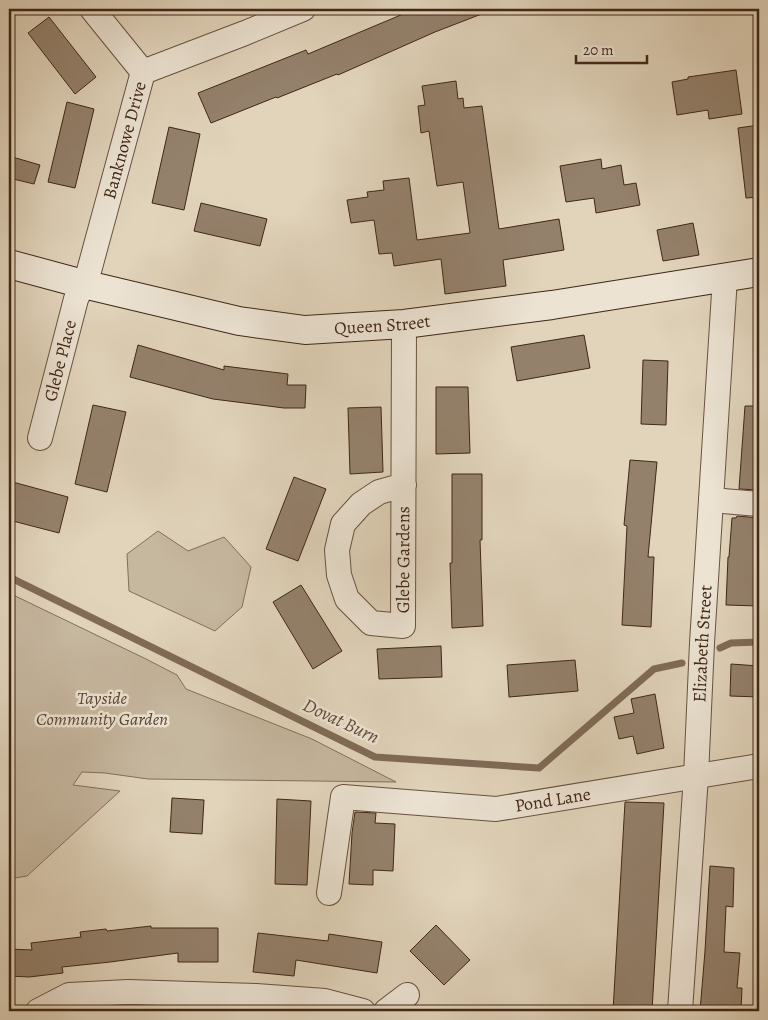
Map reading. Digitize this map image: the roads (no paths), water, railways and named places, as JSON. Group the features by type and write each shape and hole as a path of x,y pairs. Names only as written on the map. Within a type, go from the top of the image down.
{"main road":[{"name":"Queen Street","path":"9,264 83,284 240,321 305,330 404,324 552,305 759,272"}],"street":[{"path":"92,9 143,72"},
{"path":"245,33 255,9"},
{"name":"Banknowe Drive","path":"83,284 89,272 143,72 303,9"},
{"name":"Elizabeth Street","path":"680,1011 696,776 702,643 725,277"},
{"name":"Glebe Place","path":"40,438 76,299 83,284"},
{"name":"Glebe Gardens","path":"404,324 404,485 403,626 371,623 347,598 339,575 337,550 341,533 344,524 361,504 379,492 404,485"},
{"path":"711,500 759,504"},
{"name":"Pond Lane","path":"329,893 343,797 496,809 759,766"},
{"path":"38,1011 69,995 128,992 256,996 325,1001 363,1011"},
{"path":"386,1011 407,995"}],"waterway":[{"name":"Dovat Burn","path":"9,577 375,757 539,768 654,669 682,663"},
{"name":"Dovat Burn","path":"720,648 731,643 759,642"}],"park label":[{"name":"Tayside Community Garden","path":"102,708"}]}
